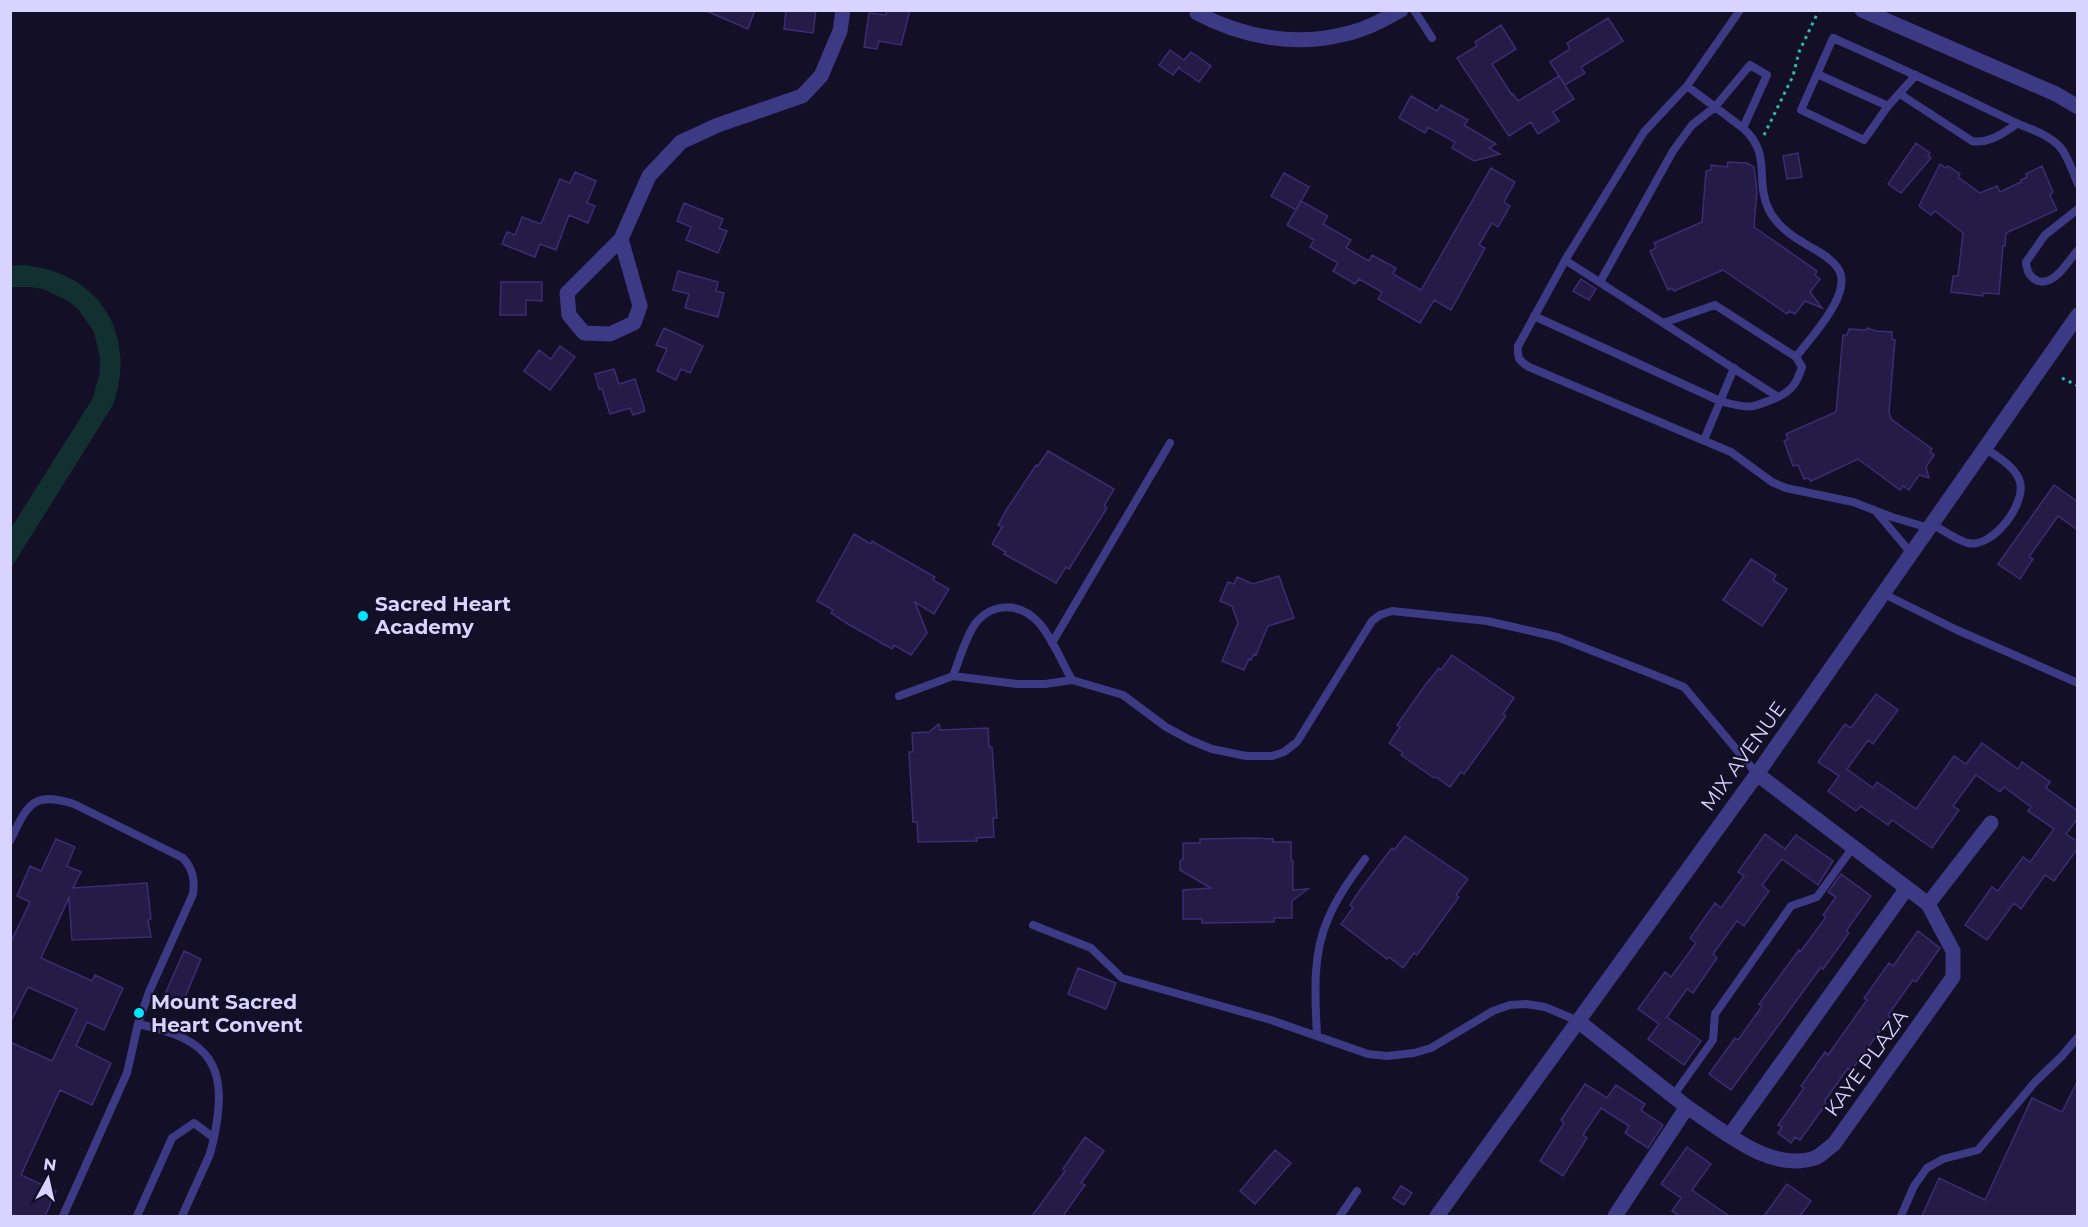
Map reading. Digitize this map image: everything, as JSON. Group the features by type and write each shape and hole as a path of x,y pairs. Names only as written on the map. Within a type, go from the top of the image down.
{"street":[{"path":"621,239 640,306 634,323 610,334 584,333 569,315 567,293 621,239 649,176 681,142 718,125 802,96 821,76 840,31 843,10"},
{"path":"1197,13 1230,29 1268,39 1313,39 1347,34 1377,23 1401,10"},
{"path":"1862,10 2056,94 2078,106"},
{"name":"MIX AVENUE","path":"1437,1216 1757,774 2078,315"},
{"path":"1757,774 1928,904 1990,823"},
{"path":"1730,1135 1907,888"},
{"name":"KAYE PLAZA","path":"1578,1021 1687,1107 1759,1153 1785,1161 1800,1161 1817,1157 1834,1144 1953,977 1953,951 1928,904"},
{"path":"1615,1216 1687,1107"}],"lane":[{"path":"1414,10 1432,38"},
{"path":"1740,10 1688,86 1644,132 1565,260 1534,316 1518,346 1517,356 1520,362 1731,452 1772,482 1786,488 1853,502 1930,526 1969,543 1981,542 1994,535 2018,503 2019,479 2012,469 1985,448"},
{"path":"1916,75 1888,106 1864,140 1801,110 1833,38 1916,75 2017,124 2037,131 2051,139 2061,149 2078,184"},
{"path":"1600,282 1673,152 1692,125 1715,107 1750,64 1767,75 1743,128"},
{"path":"1817,74 1888,106"},
{"path":"1688,86 1743,128 1756,142 1760,153 1765,197 1769,210 1791,235 1825,255 1838,268 1842,277 1842,288 1834,306 1796,357"},
{"path":"1900,94 1972,141 1983,143 2017,124"},
{"path":"2078,209 2045,235 2026,262 2028,273 2043,282 2053,279 2078,250"},
{"path":"1565,260 1778,397"},
{"path":"1534,316 1720,401 1744,408 1762,404 1789,392 1797,382 1802,367 1796,357 1714,304 1663,323"},
{"path":"1704,440 1734,368"},
{"path":"1052,644 1170,443"},
{"path":"1876,511 1911,553"},
{"path":"1884,594 1957,630 2078,682"},
{"path":"953,676 974,625 990,610 1008,606 1020,610 1039,622 1072,680"},
{"path":"899,696 953,676 1017,684 1045,684 1072,680 1123,695 1166,727 1212,749 1246,756 1272,756 1284,752 1297,742 1321,706 1364,630 1380,615 1392,611 1468,618 1557,638 1684,687 1757,774"},
{"path":"10,840 23,815 33,803 51,798 74,804 183,858 189,865 194,879 193,894 149,992 138,1024 127,1073 63,1216"},
{"path":"1673,1096 1713,1040 1715,1014 1791,906 1817,897 1853,847"},
{"path":"1317,1035 1315,994 1319,950 1327,921 1341,893 1365,859"},
{"path":"1033,925 1091,948 1122,978 1317,1035 1359,1051 1387,1056 1414,1053 1431,1048 1492,1011 1510,1005 1526,1004 1545,1007 1578,1021"},
{"path":"138,1024 164,1029 185,1039 205,1053 218,1077 219,1113 210,1154 182,1216"},
{"path":"1901,1216 1914,1186 1927,1168 1942,1159 1978,1150 2035,1082 2078,1037"},
{"path":"137,1216 172,1138 194,1123 214,1138"},
{"path":"1340,1216 1357,1191"}],"path":[{"path":"1756,142 1763,137 1793,76 1799,52 1819,10"},
{"path":"2062,378 2078,386"}],"green space":[{"path":"11,266 46,269 69,278 89,291 104,309 115,329 120,353 120,378 113,405 11,568 11,528 93,398 100,372 100,358 94,332 78,309 68,301 43,289 11,287"}],"building":[{"path":"704,10 755,10 748,29"},
{"path":"786,10 816,10 813,33 784,29"},
{"path":"887,10 910,10 901,45 879,41 877,49 864,47 869,13 886,15"},
{"path":"1608,18 1623,41 1581,67 1585,73 1565,85 1550,62 1570,49 1567,43"},
{"path":"1501,25 1516,49 1492,64 1512,95 1518,101 1559,76 1574,99 1553,112 1559,121 1538,134 1531,122 1509,136 1457,58 1477,46 1475,42"},
{"path":"1170,50 1184,60 1191,52 1211,66 1199,82 1179,68 1180,66 1173,75 1159,65"},
{"path":"1411,96 1437,111 1441,105 1468,120 1464,125 1496,144 1489,148 1500,154 1474,161 1452,148 1455,142 1428,127 1425,133 1399,118"},
{"path":"1916,143 1930,153 1928,156 1931,158 1901,193 1888,184"},
{"path":"1798,153 1802,177 1787,179 1783,156"},
{"path":"1728,162 1747,163 1754,167 1757,191 1754,227 1817,271 1815,275 1820,279 1810,292 1822,308 1805,301 1795,314 1789,311 1787,314 1723,270 1674,291 1672,288 1668,290 1650,251 1656,248 1654,243 1702,222 1706,171 1711,170 1711,165 1727,167"},
{"path":"1940,164 1960,174 1958,177 1980,193 1997,186 2000,192 2021,182 2027,177 2026,174 2042,166 2053,192 2050,195 2057,210 2006,233 1999,294 1983,293 1983,296 1951,292 1953,276 1958,276 1963,233 1935,211 1931,215 1919,206"},
{"path":"1491,168 1515,182 1504,202 1510,206 1498,227 1492,223 1479,245 1485,248 1451,310 1434,300 1420,323 1378,299 1382,292 1359,279 1355,284 1333,271 1338,263 1310,247 1314,240 1287,225 1301,201 1328,216 1323,224 1351,240 1346,248 1369,261 1372,255 1396,268 1393,274 1421,290"},
{"path":"575,172 596,181 587,203 595,206 588,223 569,215 556,250 540,244 535,257 502,244 507,232 515,235 522,217 541,224 560,179 570,183"},
{"path":"1284,173 1309,187 1296,210 1271,196"},
{"path":"684,203 723,219 719,228 727,231 718,253 686,240 691,227 677,221"},
{"path":"678,271 718,282 716,291 724,293 718,317 685,308 689,294 673,290"},
{"path":"1581,279 1596,289 1589,300 1573,291"},
{"path":"501,282 542,282 542,301 526,300 526,315 500,315"},
{"path":"664,328 703,346 690,373 681,369 676,380 657,371 667,349 656,345"},
{"path":"1867,328 1892,332 1892,339 1895,340 1889,412 1891,419 1932,449 1930,452 1934,455 1926,467 1929,478 1919,475 1909,490 1903,486 1900,490 1858,459 1811,481 1808,478 1804,479 1798,465 1793,466 1784,441 1788,439 1786,434 1836,412 1843,335 1847,335 1849,329 1866,330"},
{"path":"560,346 575,357 550,390 524,371 539,350 551,359"},
{"path":"614,369 619,384 635,379 645,411 633,415 630,408 610,414 595,374"},
{"path":"1048,451 1114,489 1104,506 1107,508 1069,569 1066,567 1056,583 1004,554 1006,552 992,544 1002,527 998,525 1007,509"},
{"path":"2054,485 2078,502 2078,530 2058,516 2029,557 2033,559 2020,579 1998,564"},
{"path":"854,534 871,544 872,541 935,577 933,580 949,589 934,614 915,602 927,633 911,655 894,645 892,649 848,624 831,613 833,610 817,601"},
{"path":"1751,559 1776,575 1773,580 1787,589 1762,626 1723,600"},
{"path":"1279,576 1294,618 1268,626 1256,655 1254,654 1251,660 1249,659 1244,670 1222,661 1238,623 1232,606 1220,601 1228,582 1234,584 1237,577 1253,584"},
{"path":"1452,655 1514,698 1503,714 1506,716 1464,774 1461,772 1450,787 1401,755 1403,753 1389,743 1400,727 1397,725 1426,684 1439,668 1441,670"},
{"path":"1876,694 1898,710 1873,744 1868,740 1847,769 1873,788 1877,782 1916,809 1954,756 1966,764 1982,743 2018,769 2022,762 2050,782 2046,788 2078,811 2078,818 2066,834 2078,842 2078,848 2054,881 2045,875 2021,909 2014,903 1987,940 1965,925 1992,887 1998,891 2023,857 2030,862 2054,829 2028,811 2031,807 2004,787 2000,792 1976,775 1953,806 1959,810 1932,848 1892,820 1888,825 1861,806 1856,811 1828,791 1839,776 1818,762 1845,724 1851,728"},
{"path":"939,724 940,730 988,728 989,747 992,747 997,818 993,818 994,837 976,838 977,841 918,842 917,822 913,822 909,752 913,752 912,733 929,732"},
{"path":"1765,834 1785,849 1796,835 1833,861 1818,885 1782,859 1762,885 1769,891 1744,926 1737,921 1713,954 1717,958 1693,993 1687,989 1667,1017 1701,1041 1684,1065 1648,1039 1659,1024 1638,1009 1665,972 1671,977 1696,943 1690,938 1715,903 1721,908 1744,876 1738,872"},
{"path":"1405,836 1468,879 1456,895 1459,897 1417,955 1414,953 1403,968 1389,957 1387,959 1341,924 1353,908 1350,905 1360,890 1392,848 1394,850"},
{"path":"56,839 75,847 67,866 81,872 73,888 147,883 151,937 72,940 69,898 41,958 92,981 95,975 123,988 104,1030 87,1022 76,1046 111,1063 92,1105 60,1090 21,1175 56,1191 45,1216 10,1216 10,1042 52,1061 77,1009 28,987 10,1023 10,944 30,902 17,896 30,866 41,871"},
{"path":"1200,839 1273,839 1273,842 1291,842 1293,890 1308,889 1292,901 1292,918 1274,918 1274,922 1202,923 1202,919 1183,919 1183,890 1211,888 1180,870 1183,843 1200,843"},
{"path":"1841,874 1871,896 1846,931 1849,933 1823,969 1821,967 1731,1090 1709,1074 1735,1038 1738,1040 1762,1006 1759,1004 1826,917 1823,915 1836,897 1828,892"},
{"path":"1918,931 1940,948 1916,982 1913,980 1888,1015 1890,1017 1851,1071 1848,1068 1800,1140 1795,1137 1791,1143 1778,1133 1782,1127 1778,1125 1804,1088 1801,1086 1825,1052 1828,1055 1867,1000 1864,998 1889,963 1893,966"},
{"path":"184,951 201,959 180,1009 162,1001"},
{"path":"1078,968 1116,983 1106,1009 1068,994"},
{"path":"2078,1080 2078,1216 1922,1216 1939,1178 1985,1200 2032,1098 2062,1112"},
{"path":"1585,1084 1607,1098 1616,1085 1645,1104 1641,1110 1663,1125 1648,1148 1625,1133 1629,1126 1601,1108 1583,1135 1587,1138 1563,1176 1540,1161 1564,1123 1561,1120"},
{"path":"1085,1137 1104,1151 1081,1183 1085,1185 1063,1216 1032,1216 1065,1171 1063,1169"},
{"path":"1687,1147 1711,1164 1692,1190 1729,1216 1680,1216 1672,1211 1681,1198 1661,1184"},
{"path":"1275,1150 1291,1163 1255,1204 1240,1191"},
{"path":"1787,1184 1811,1201 1800,1216 1764,1216"},
{"path":"1401,1186 1412,1193 1404,1205 1393,1198"}],"place":[{"name":"Sacred Heart Academy","path":"363,616"},
{"name":"Mount Sacred Heart Convent","path":"139,1013"}]}
